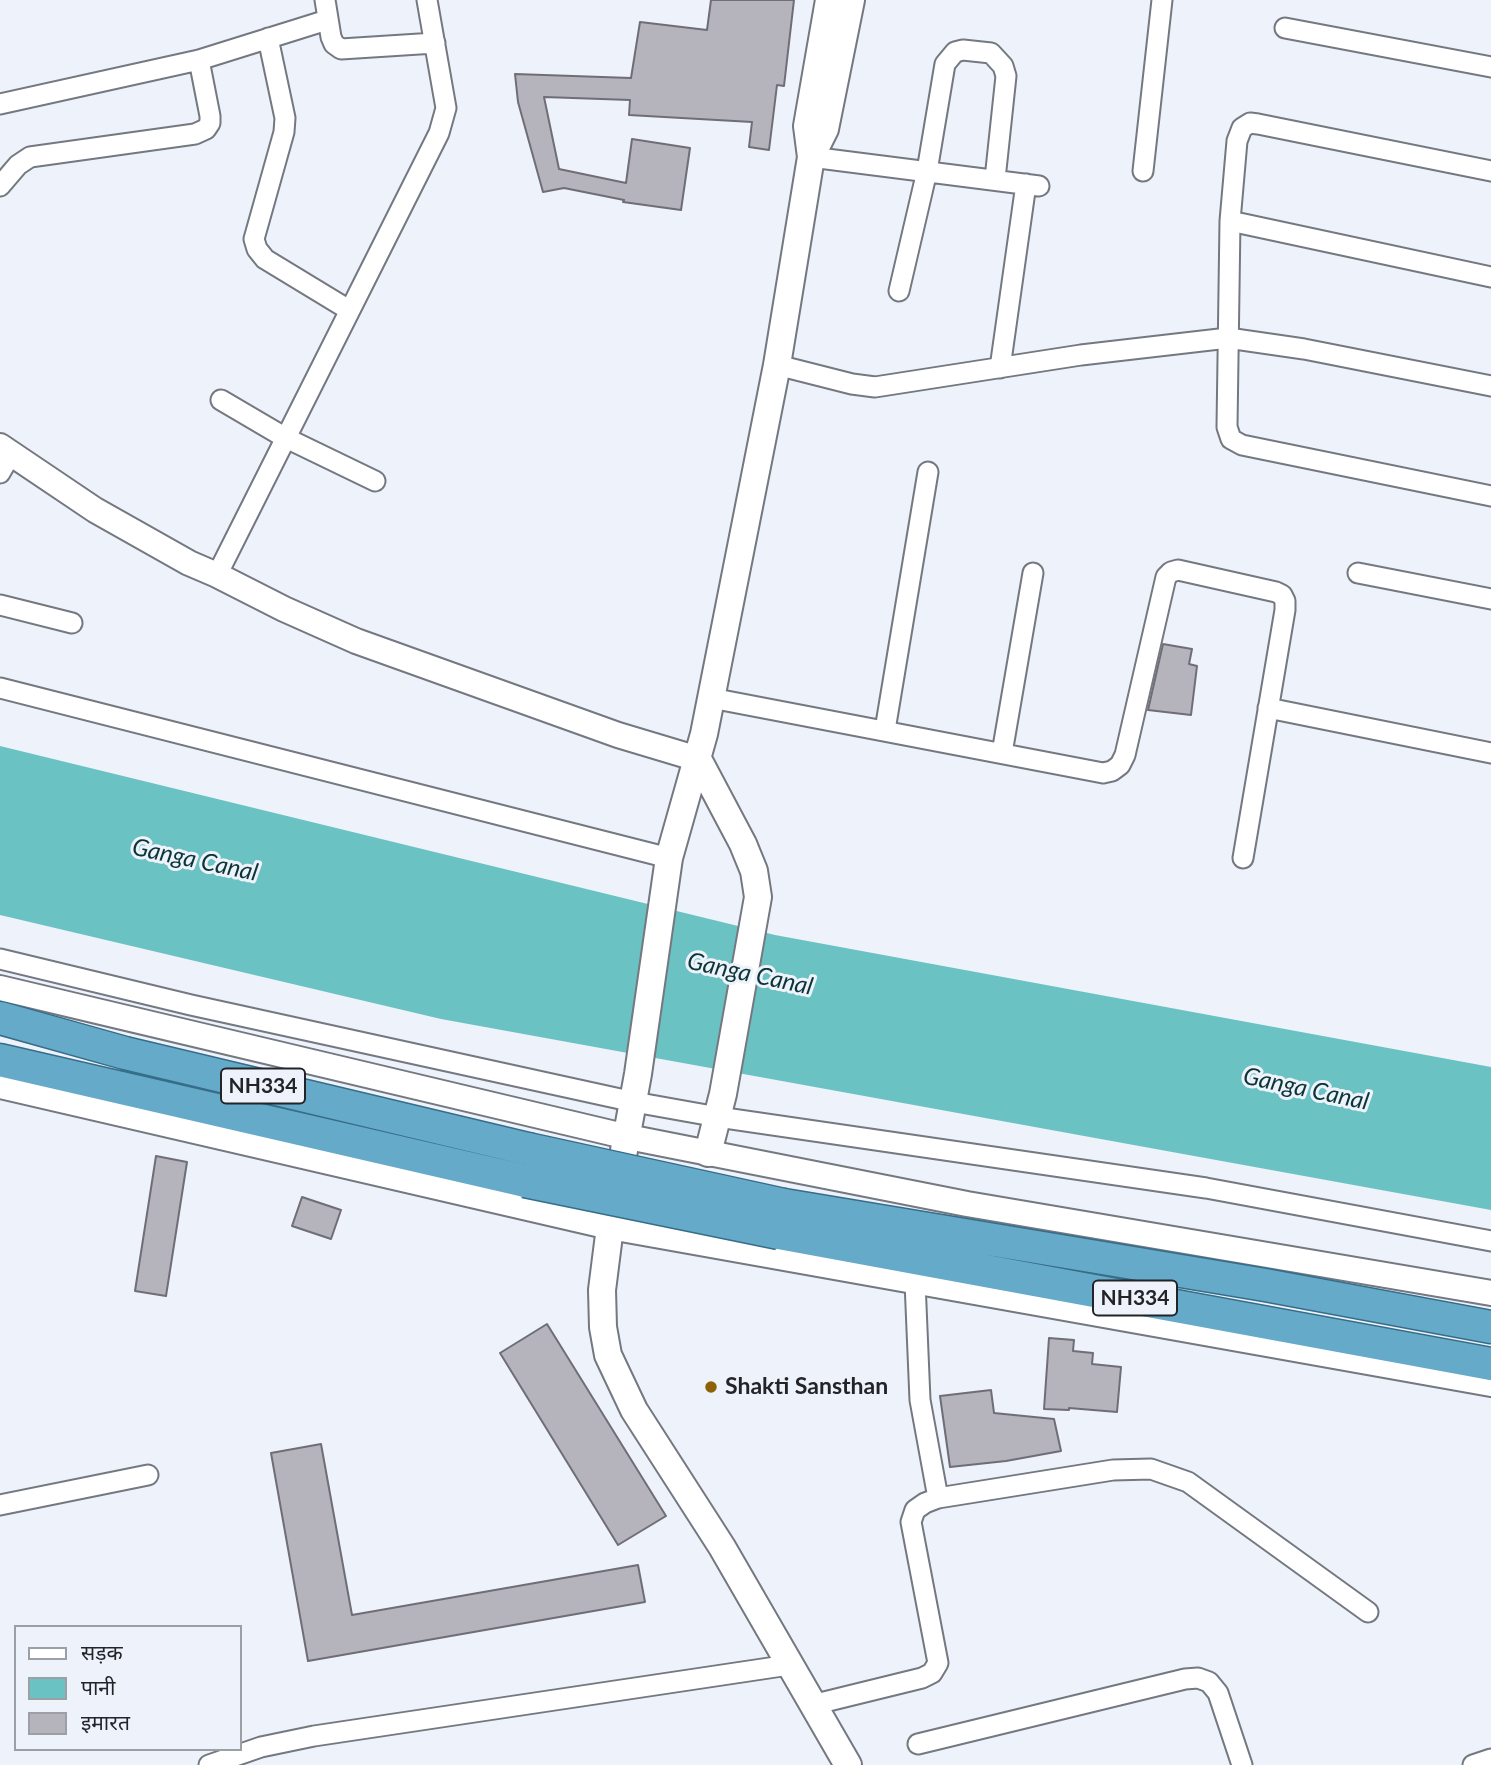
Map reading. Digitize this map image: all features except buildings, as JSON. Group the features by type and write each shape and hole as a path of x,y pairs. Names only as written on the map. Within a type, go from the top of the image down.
{"highway":[{"name":"NH334","path":"0,1018 125,1053 528,1149 782,1219 1491,1364"},
{"name":"NH334","path":"0,1060 524,1181 1265,1285 1491,1327"}],"main road":[{"path":"829,0 807,126 811,157 777,365 698,759 668,858 634,1102 601,1290 608,1356 634,1410 722,1547 846,1765"},
{"path":"811,157 825,129 851,0"},
{"path":"698,759 743,844 754,870 758,897 721,1105 708,1153"}],"street":[{"path":"325,0 334,44 341,49 435,43"},
{"path":"217,575 439,133 446,108 427,0"},
{"path":"1143,171 1162,0"},
{"path":"0,104 199,60 327,20"},
{"path":"1285,28 1491,67"},
{"path":"268,38 285,118 284,132 254,239 265,259 349,310"},
{"path":"899,291 927,171 944,64 955,52 963,50 991,53 998,59 1006,76 995,179"},
{"path":"0,186 18,165 30,157 195,134 206,129 210,116 199,60"},
{"path":"1491,171 1250,123 1242,128 1237,141 1230,221 1227,427 1231,439 1242,445 1491,496"},
{"path":"811,157 1033,185 1000,368"},
{"path":"1230,221 1491,277"},
{"path":"777,365 852,384 875,387 1081,355 1228,338 1304,349 1491,386"},
{"path":"221,400 284,437 375,481"},
{"path":"4,458 189,563 356,640 618,736 698,759"},
{"path":"885,730 928,472"},
{"path":"711,698 1103,773 1120,765 1125,755 1166,577 1178,570 1276,592 1282,595 1285,610 1243,858"},
{"path":"1002,753 1033,573"},
{"path":"1359,573 1491,599"},
{"path":"0,605 72,623"},
{"path":"0,688 668,858"},
{"path":"1268,708 1491,752"},
{"path":"0,959 191,1005 634,1102 721,1105 1206,1188 1491,1241"},
{"path":"0,988 628,1137 967,1204 1491,1293"},
{"path":"0,1086 610,1227 1491,1384"},
{"path":"915,1282 920,1400 938,1498"},
{"path":"813,1706 922,1678 932,1673 938,1663 937,1652 911,1522 915,1510 938,1498 1113,1470 1151,1469 1188,1482 1368,1612"},
{"path":"0,1505 148,1475"},
{"path":"209,1765 262,1756 314,1735 789,1665"},
{"path":"919,1744 1198,1678 1209,1682 1218,1693 1242,1765"},
{"path":"1473,1765 1491,1759"}],"water":[{"name":"Ganga Canal","path":"0,746 775,935 1491,1067 1491,1210 441,1019 0,915"}],"place":[{"name":"Shakti Sansthan","path":"711,1387"}]}
